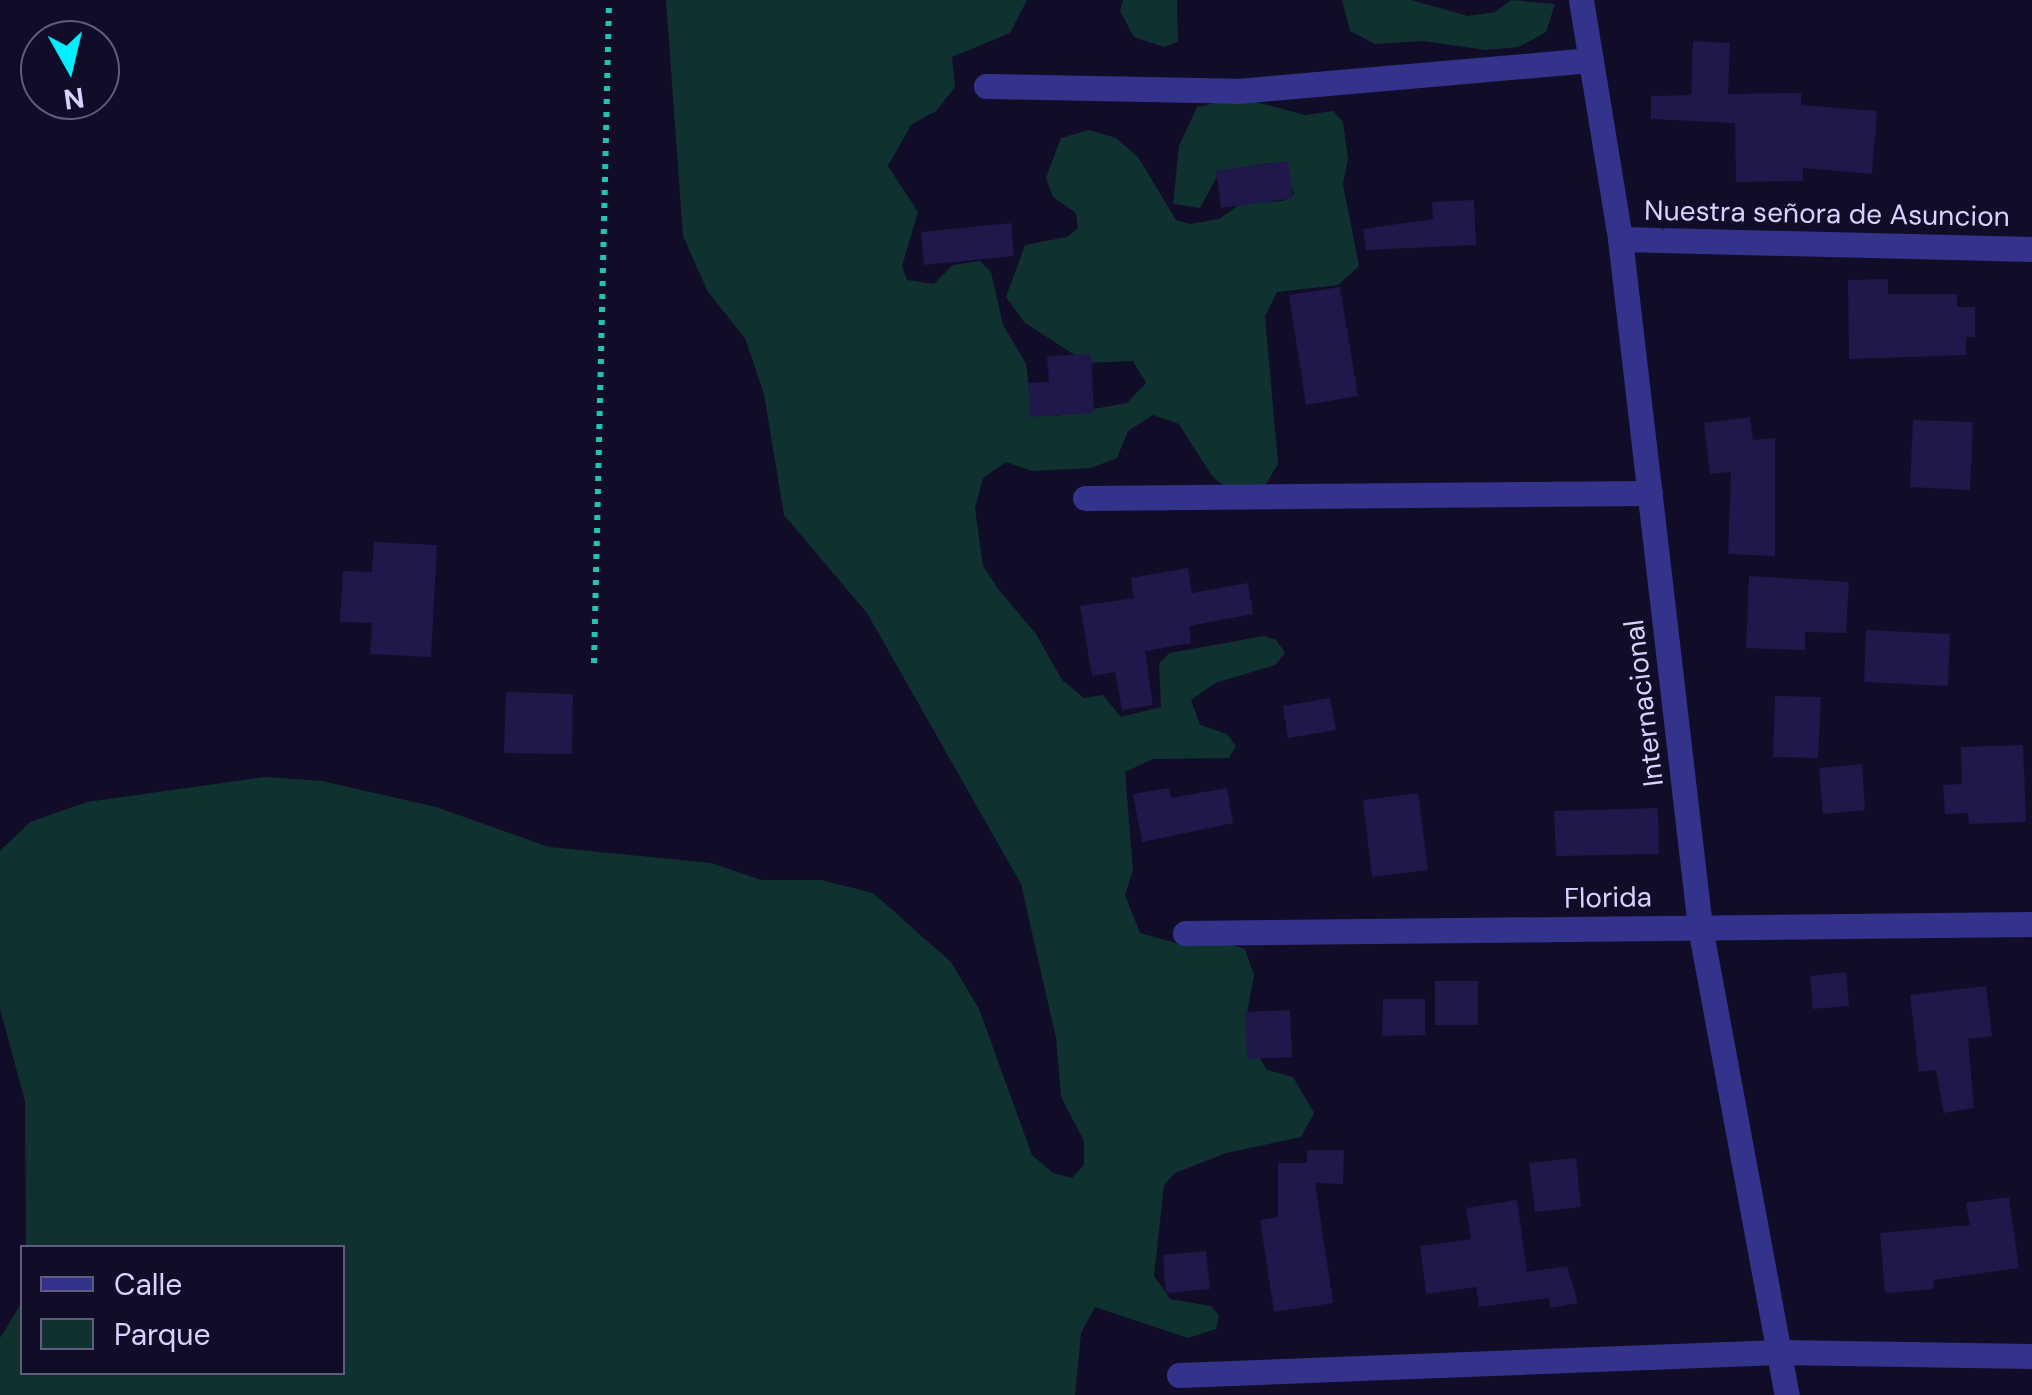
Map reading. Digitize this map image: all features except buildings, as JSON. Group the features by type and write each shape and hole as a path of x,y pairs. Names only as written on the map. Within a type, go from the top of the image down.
{"street":[{"name":"Internacional","path":"1581,0 1620,239 1700,927 1787,1395"},
{"path":"986,86 1238,91 1591,60"},
{"name":"Nuestra señora de Asuncion","path":"1620,239 2032,248"},
{"path":"1085,498 1650,493"},
{"name":"Florida","path":"1185,932 2032,924"},
{"path":"1179,1375 1780,1352 2032,1356"}],"path":[{"path":"594,663 609,0"}],"green space":[{"path":"666,0 1027,0 1010,33 952,57 955,87 936,111 911,125 888,166 918,212 902,266 907,280 934,284 953,265 980,261 991,272 1003,325 1026,364 1031,403 1055,416 1127,403 1146,383 1133,361 1087,363 1024,322 1006,297 1025,245 1067,237 1078,228 1076,213 1053,197 1046,178 1061,138 1089,130 1116,138 1138,157 1176,220 1190,224 1219,219 1242,203 1283,201 1294,194 1284,164 1269,163 1220,171 1200,208 1173,204 1179,146 1197,107 1240,98 1305,115 1333,111 1343,122 1348,159 1343,184 1359,266 1338,285 1277,292 1265,316 1278,464 1263,489 1234,494 1212,476 1179,424 1153,415 1128,431 1117,458 1091,468 1032,471 1006,462 983,478 975,508 983,566 999,590 1036,634 1062,680 1084,698 1103,695 1121,717 1161,707 1159,664 1169,653 1264,636 1276,640 1285,653 1275,665 1215,683 1191,700 1200,725 1227,734 1236,746 1229,758 1153,759 1125,772 1133,870 1125,895 1140,933 1183,945 1218,940 1245,949 1254,975 1247,1013 1251,1043 1267,1070 1293,1077 1314,1113 1301,1137 1226,1153 1175,1173 1164,1185 1154,1276 1170,1299 1211,1306 1219,1316 1216,1329 1188,1338 1095,1307 1081,1333 1075,1395 0,1395 0,1338 20,1305 20,1375 345,1375 345,1245 26,1245 25,1101 0,1009 0,851 30,822 87,802 265,777 322,781 436,807 549,847 711,863 761,880 821,880 873,893 951,962 979,1009 1032,1155 1053,1173 1072,1178 1084,1165 1084,1141 1061,1097 1056,1038 1021,884 867,613 784,515 764,394 745,338 708,292 683,236"},
{"path":"1123,0 1177,0 1178,42 1164,47 1134,37 1120,11"},
{"path":"1342,0 1411,0 1468,16 1495,12 1511,0 1555,4 1546,32 1519,47 1486,50 1423,41 1375,44 1350,31"}]}
